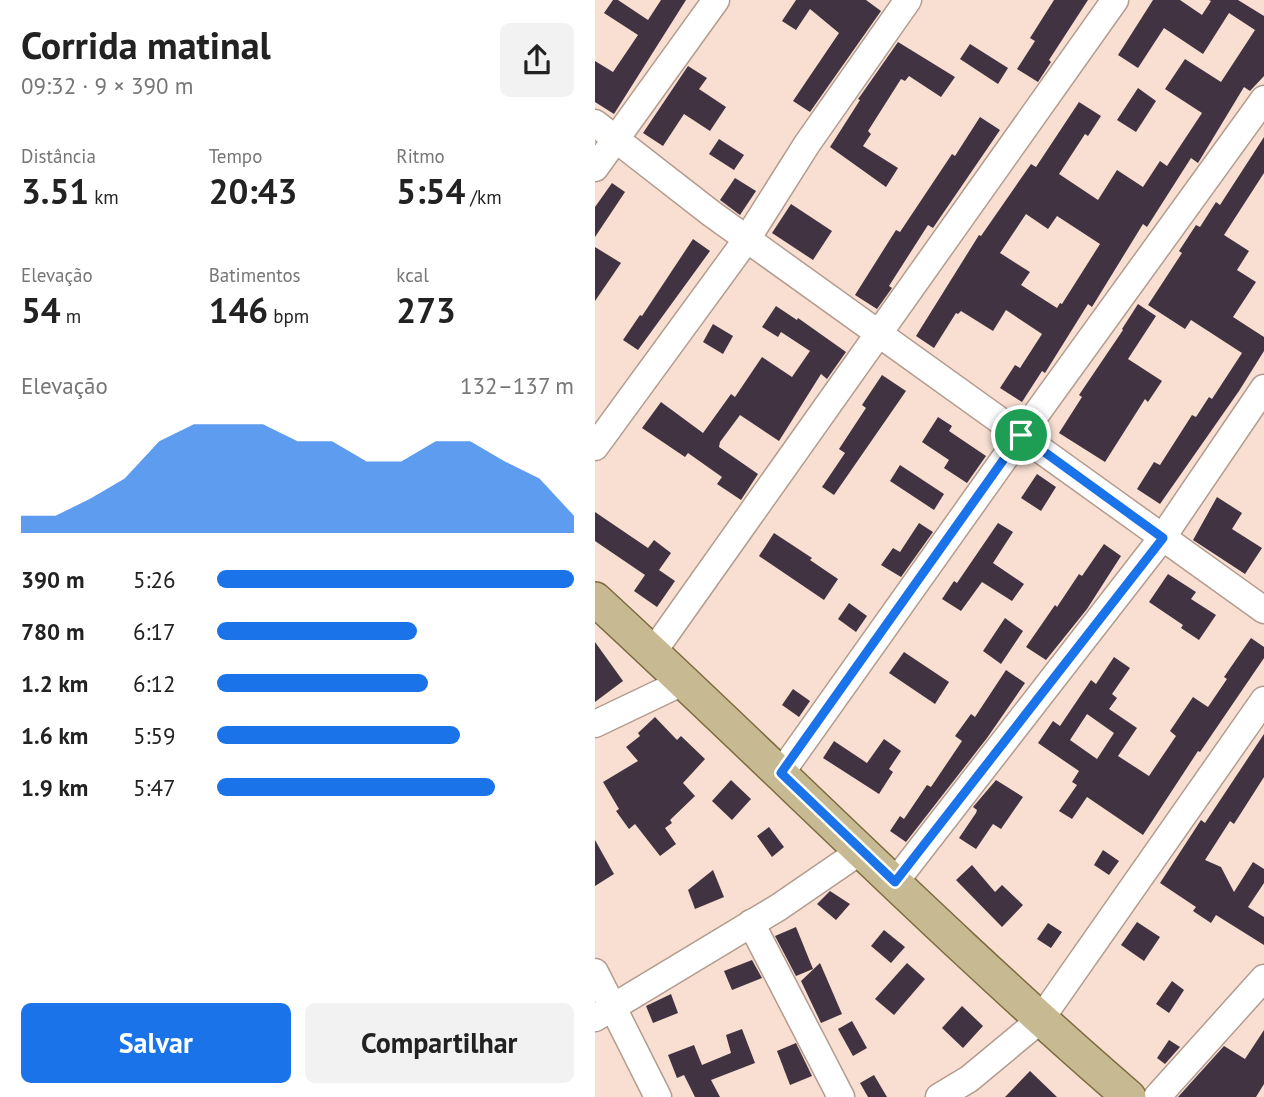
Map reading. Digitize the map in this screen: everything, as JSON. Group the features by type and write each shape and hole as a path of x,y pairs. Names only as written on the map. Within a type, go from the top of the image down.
{"main road":[{"path":"595,599 685,681 1040,1020 1129,1097"}],"street":[{"path":"595,168 716,0"},
{"path":"595,447 747,239 807,144 908,0"},
{"path":"653,652 1115,0"},
{"path":"781,773 1264,99"},
{"path":"595,123 747,239 1264,610"},
{"path":"895,882 1163,538 1264,388"},
{"path":"595,724 685,681"},
{"path":"939,1097 969,1079 1040,1020 1264,700"},
{"path":"604,1013 751,923 862,850"},
{"path":"751,923 841,1097"},
{"path":"595,972 604,1013 658,1097"},
{"path":"1157,1097 1264,978"}],"building":[{"path":"613,0 618,0 648,20 661,0 686,0 614,114 595,102 595,61 613,72 638,35 604,13"},
{"path":"796,0 866,0 881,11 810,112 793,101 839,33 810,9 796,30 782,21"},
{"path":"1054,0 1088,0 1038,82 1017,69 1035,41 1030,38"},
{"path":"1153,0 1180,0 1202,15 1211,1 1209,0 1238,0 1264,16 1264,76 1250,91 1244,87 1198,163 1191,158 1147,227 1143,224 1092,307 1088,304 1045,373 1042,371 1022,402 1000,388 1015,365 1020,368 1042,334 1006,310 993,331 961,311 956,313 934,348 916,336 979,235 981,236 1031,164 1036,167 1079,102 1101,116 1088,136 1085,134 1059,174 1098,200 1117,170 1143,187 1160,161 1167,166 1202,113 1165,89 1185,59 1221,82 1255,30 1229,13 1203,54 1164,28 1138,68 1118,55","holes":["1026,214 1048,229 1057,216 1100,244 1057,308 1021,285 1030,272 1000,253"]},
{"path":"898,42 955,77 941,97 909,76 905,81 901,79 868,131 871,134 863,146 898,168 886,187 830,147 860,100 858,99"},
{"path":"970,44 1008,68 998,84 960,59"},
{"path":"688,66 707,78 699,89 726,107 710,131 684,114 663,146 643,133"},
{"path":"1138,88 1156,101 1136,132 1117,120"},
{"path":"980,117 1000,130 933,228 928,225 877,309 855,295 896,230 900,232"},
{"path":"1264,137 1264,173 1224,235 1249,251 1237,270 1256,282 1233,317 1264,337 1264,351 1160,504 1137,489 1154,462 1160,465 1192,415 1196,417 1209,397 1212,399 1242,353 1191,320 1185,329 1148,305 1182,253 1179,251 1196,225 1200,227 1216,202 1220,205"},
{"path":"719,139 744,155 734,170 709,154"},
{"path":"735,178 756,191 740,215 720,200"},
{"path":"612,183 625,192 595,237 595,207"},
{"path":"791,204 832,231 813,260 772,233"},
{"path":"693,239 710,251 638,350 623,340"},
{"path":"595,247 621,263 595,301"},
{"path":"1138,304 1156,316 1128,359 1162,381 1148,402 1145,399 1105,462 1059,433 1082,397 1079,395"},
{"path":"776,306 846,352 827,379 821,374 779,441 740,415 720,442 719,447 758,474 741,500 717,484 722,477 688,453 685,457 642,428 661,402 703,433 731,394 735,397 762,357 792,377 810,351 781,332 778,337 762,327"},
{"path":"713,324 733,336 723,354 703,342"},
{"path":"882,375 906,391 834,495 822,487 845,453 839,449 866,408 862,405"},
{"path":"938,417 952,426 949,431 986,456 967,483 944,468 949,460 922,442"},
{"path":"900,465 944,494 934,510 890,481"},
{"path":"1037,474 1056,487 1041,511 1021,498"},
{"path":"1217,497 1242,513 1232,529 1262,548 1245,574 1193,540"},
{"path":"595,512 648,548 654,540 671,553 659,570 675,581 657,607 634,591 645,575 595,541"},
{"path":"919,523 933,532 901,577 881,565 893,548 900,552"},
{"path":"998,523 1013,532 993,563 1024,584 1012,601 982,582 961,611 942,599 954,581 957,583"},
{"path":"774,533 838,579 824,600 759,556"},
{"path":"1104,544 1121,556 1087,609 1046,660 1026,647 1055,605 1057,607 1079,574 1082,576"},
{"path":"1168,574 1196,592 1191,599 1216,615 1199,640 1181,628 1183,625 1149,602"},
{"path":"849,603 867,616 856,632 838,619"},
{"path":"1005,618 1023,631 1001,664 983,651"},
{"path":"1251,638 1264,647 1264,658 1143,835 1087,797 1072,819 1059,811 1077,785 1072,782 1079,771 1038,743 1053,721 1060,726 1091,680 1096,684 1114,657 1130,668 1112,694 1117,698 1109,709 1137,728 1118,756 1149,776 1176,736 1170,731 1193,697 1208,707 1227,679 1224,677","holes":["1087,714 1114,733 1097,759 1070,740"]},
{"path":"595,642 623,681 595,702"},
{"path":"904,652 949,682 935,704 889,673"},
{"path":"1006,670 1025,683 987,738 906,842 890,831 900,816 904,819 927,785 931,787 962,741 955,736 971,714 975,717"},
{"path":"793,689 810,701 799,717 782,705"},
{"path":"655,717 677,740 681,736 705,759 683,783 695,796 665,828 676,844 660,856 635,824 629,829 616,811 619,809 603,782 638,761 626,747 640,736 638,733"},
{"path":"1264,734 1264,777 1234,824 1230,821 1205,860 1221,867 1234,892 1253,862 1264,869 1264,883 1248,907 1264,917 1264,945 1216,915 1211,923 1193,911 1196,907 1160,883 1201,820 1205,823"},
{"path":"884,739 901,751 889,769 893,772 879,794 823,758 834,741 867,763"},
{"path":"731,780 751,799 732,820 712,801"},
{"path":"996,780 1023,797 1001,829 993,824 976,849 959,838 976,813 977,810 973,807"},
{"path":"769,827 784,847 772,857 757,836"},
{"path":"595,840 614,874 595,886"},
{"path":"1103,850 1119,861 1109,875 1094,865"},
{"path":"972,865 995,892 1002,885 1023,905 1002,927 956,880"},
{"path":"713,870 724,897 695,909 688,890"},
{"path":"830,891 850,904 836,920 817,904"},
{"path":"1137,922 1160,937 1144,961 1121,945"},
{"path":"1048,923 1062,932 1051,948 1037,939"},
{"path":"796,927 813,969 796,976 775,936"},
{"path":"884,930 905,947 891,963 871,946"},
{"path":"752,960 762,978 732,990 724,971"},
{"path":"820,963 842,1014 821,1023 801,981"},
{"path":"907,963 925,979 894,1015 875,999"},
{"path":"1172,981 1184,990 1169,1013 1156,1004"},
{"path":"671,994 678,1013 653,1023 646,1006"},
{"path":"962,1006 983,1026 963,1048 942,1028"},
{"path":"852,1021 867,1048 853,1056 838,1029"},
{"path":"742,1029 755,1063 711,1080 720,1097 695,1097 684,1075 677,1078 668,1055 694,1045 702,1065 731,1053 726,1035"},
{"path":"1264,1030 1264,1084 1256,1097 1178,1097 1224,1046 1245,1059"},
{"path":"1169,1040 1180,1047 1165,1064 1157,1058"},
{"path":"796,1043 812,1076 790,1085 777,1051"},
{"path":"1030,1071 1057,1097 1005,1097"},
{"path":"874,1075 887,1097 868,1097 860,1083"}],"route":[{"path":"1021,435 1163,538 895,882 781,773 1021,435"}]}
